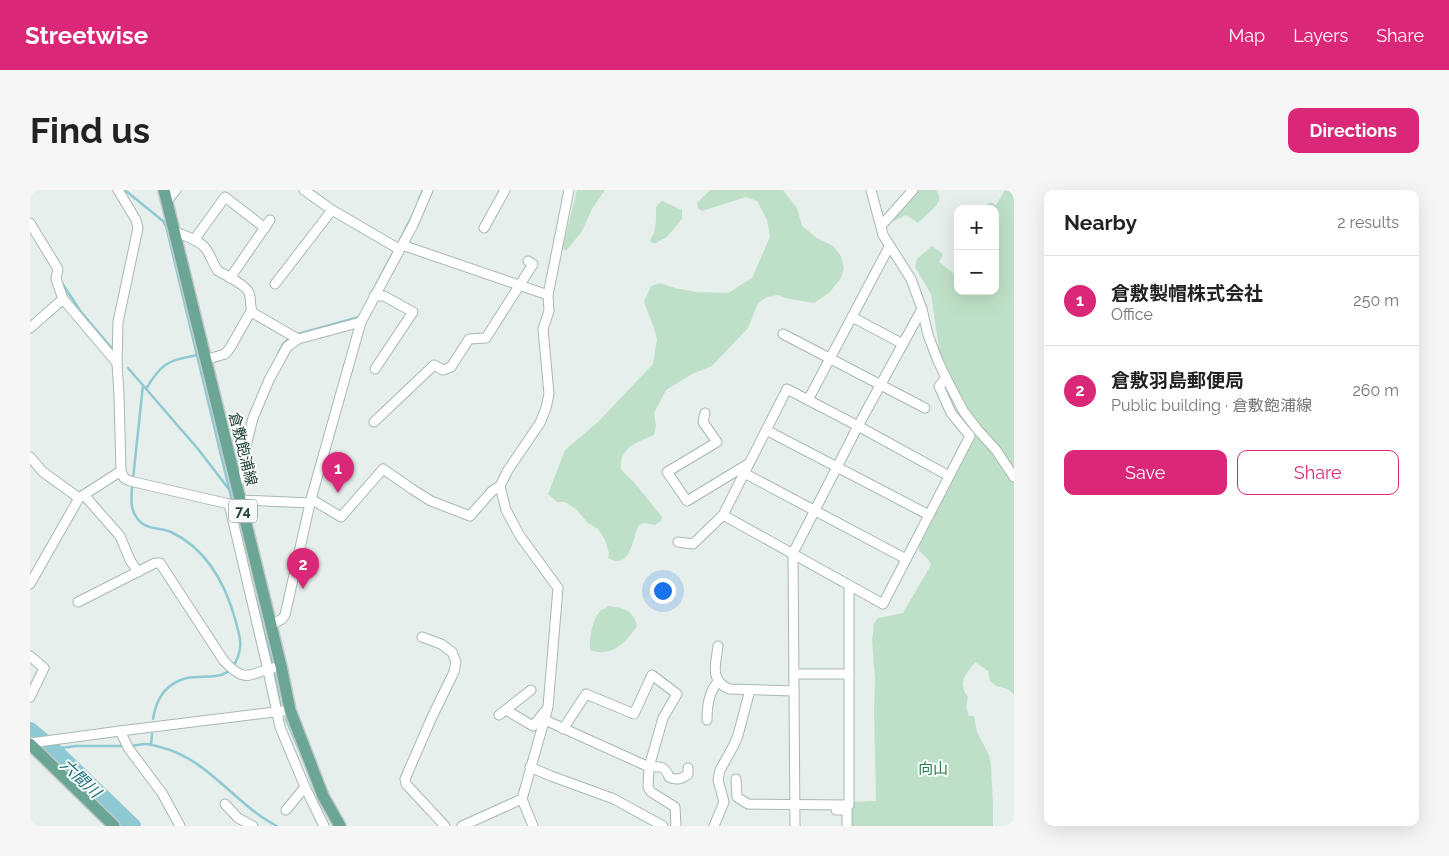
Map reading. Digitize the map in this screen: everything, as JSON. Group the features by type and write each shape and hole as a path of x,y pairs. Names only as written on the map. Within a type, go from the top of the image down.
{"main road":[{"name":"倉敷飽浦線","path":"166,195 236,484 235,503 270,626 274,668 323,796 340,826"},
{"path":"32,743 114,826"}],"street":[{"path":"119,190 136,220 138,228 118,322 117,363 120,395 121,471 124,478 132,482 235,503 310,501 341,517 383,469 431,501 470,516 492,491 500,486 508,470 540,423 546,408 548,394 543,329 549,311 548,296 569,190"},
{"path":"166,195 176,190"},
{"path":"304,190 332,210 401,247 548,296"},
{"path":"270,626 286,615 310,501 361,322 413,225 428,190"},
{"path":"484,228 505,190"},
{"path":"871,190 882,235 911,279 922,309 928,335 946,378 964,412 996,450 1014,477"},
{"path":"881,226 914,190"},
{"path":"194,240 225,197 265,228"},
{"path":"275,284 332,210"},
{"path":"230,278 270,220"},
{"path":"30,223 58,269 56,279 64,299 117,363"},
{"path":"174,231 205,247 218,271 247,289 250,295 252,311 226,354 205,360"},
{"path":"808,400 890,246"},
{"path":"374,422 434,365 443,370 451,367 469,340 486,338 533,264 528,261"},
{"path":"374,296 384,296 413,312 375,369"},
{"path":"30,314 33,325 64,299"},
{"path":"795,826 793,553 858,426 922,309"},
{"path":"252,311 298,339"},
{"path":"852,317 903,344"},
{"path":"236,484 243,476 247,458 244,454 253,418 287,347 298,339 361,322"},
{"path":"783,334 926,408"},
{"path":"723,515 883,604 970,436 951,412 939,386 946,378"},
{"path":"678,542 694,544 723,515 787,390 949,476"},
{"path":"705,412 703,422 717,442 666,472 687,501 750,463"},
{"path":"766,430 929,515"},
{"path":"31,458 43,472 82,497 120,536 130,560 138,572"},
{"path":"30,584 82,497 121,471"},
{"path":"744,473 906,559"},
{"path":"500,486 506,510 520,536 558,588 548,707 522,799 533,826"},
{"path":"235,503 274,668 280,727 304,787 324,826"},
{"path":"78,602 155,562 160,563 224,660 232,669 248,677 274,668"},
{"path":"795,807 849,805 849,586"},
{"path":"422,636 441,644 452,652 456,662 454,672 405,779 406,784 445,826"},
{"path":"718,646 715,676 722,686 729,689 794,691"},
{"path":"30,656 44,668 30,695"},
{"path":"794,674 849,674"},
{"path":"564,730 586,694 634,714 652,675 678,694 663,718 649,767 648,787 651,792 676,807 676,826"},
{"path":"707,720 712,687 718,682"},
{"path":"531,690 502,712 533,726 548,707"},
{"path":"714,826 724,802 718,780 720,770 738,735 750,690"},
{"path":"32,743 290,710"},
{"path":"545,720 649,767 662,767 666,770 669,777 674,779 681,779 688,774 688,768"},
{"path":"120,731 127,745 162,793 180,826"},
{"path":"530,767 614,799 664,826"},
{"path":"736,779 737,797 748,804 847,810 847,826"},
{"path":"286,810 304,787"},
{"path":"462,826 522,799"},
{"path":"225,804 238,818 253,826"}],"green space":[{"path":"577,190 605,190 592,209 582,231 567,250 564,250 563,246"},
{"path":"710,190 783,190 797,208 802,226 817,238 833,246 841,256 844,268 841,278 829,293 814,303 778,295 767,297 758,303 748,328 712,366 692,374 666,390 654,413 656,425 654,435 630,447 621,462 621,469 662,517 661,521 655,525 643,523 638,526 626,557 615,561 608,558 609,553 605,540 598,529 588,523 576,509 565,502 557,502 548,494 565,450 598,422 653,364 657,339 644,302 651,286 660,283 696,292 728,293 752,278 770,237 767,220 757,201 746,197 702,211 698,208 697,203"},
{"path":"907,190 936,190 940,198 936,206 918,223 906,215 894,221 889,220 886,217 886,212"},
{"name":"向山","path":"1005,190 1014,190 1014,695 1008,689 996,686 990,681 988,671 975,662 963,683 968,697 966,707 969,716 974,716 977,732 989,755 993,826 851,826 851,802 876,801 875,678 872,641 874,624 878,618 903,613 931,565 929,560 919,551 920,538 978,426 966,410 941,362 931,294 915,267 917,259 932,246 943,254 939,262 954,274 954,295 999,295 999,205 996,205"},
{"path":"662,201 682,210 682,219 667,237 652,243 650,240 654,233 656,207"},
{"path":"608,606 627,610 633,616 637,626 618,647 605,652 590,650 590,640 595,618 601,610"}],"waterway":[{"path":"419,199 423,190"},
{"path":"126,191 163,221 166,226 232,501"},
{"path":"400,240 412,216"},
{"path":"371,294 395,249"},
{"path":"62,283 81,312 114,351"},
{"path":"298,334 359,317 360,315"},
{"path":"279,352 283,344 289,339"},
{"path":"146,389 157,373 167,364 197,355"},
{"path":"128,368 198,449 228,488"},
{"path":"133,479 143,385"},
{"path":"237,465 241,452"},
{"path":"132,485 132,506 134,514 140,522 144,525 166,530 184,539 205,558 213,569 227,595 240,639 238,657 228,672 216,676 187,678 173,684 163,693 154,712 153,719"},
{"path":"255,596 273,666"},
{"path":"274,671 280,704"},
{"path":"286,719 306,766"},
{"name":"六間川","path":"30,730 53,749 133,826"},
{"path":"151,745 152,734"},
{"path":"130,746 153,745 193,761 262,817 277,826"},
{"path":"53,749 76,746 124,746"}],"place":[{"name":"倉敷製帽株式会社","path":"338,493"},
{"name":"倉敷羽島郵便局","path":"303,589"}]}
